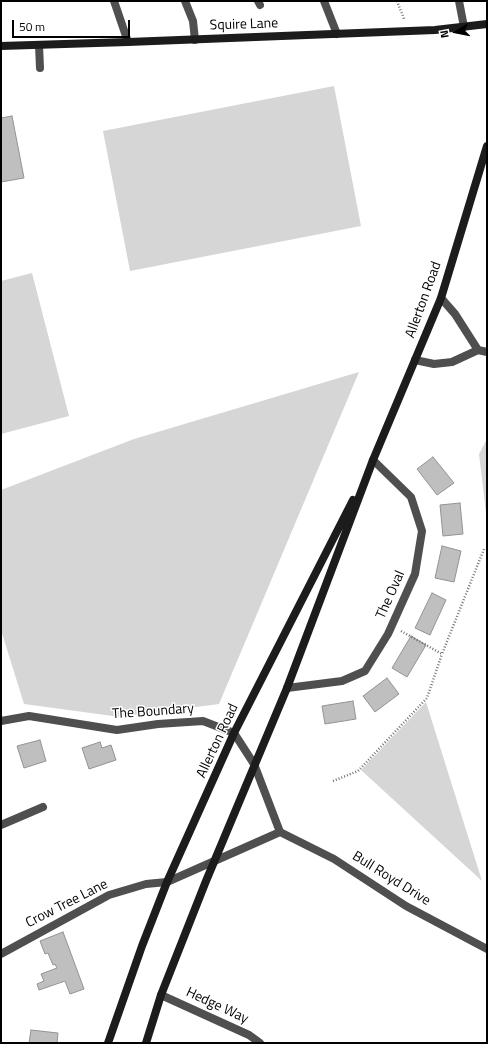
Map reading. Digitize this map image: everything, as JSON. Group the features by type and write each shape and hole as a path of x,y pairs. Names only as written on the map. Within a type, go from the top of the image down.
{"street":[{"path":"114,1 128,42"},
{"path":"185,1 194,21 195,40"},
{"path":"324,1 336,34"},
{"path":"459,1 464,27"},
{"name":"Squire Lane","path":"1,46 435,30 487,24"},
{"path":"40,45 40,68"},
{"name":"Allerton Road","path":"146,1043 161,995 286,688 372,460 441,298 487,146"},
{"path":"441,298 455,314 478,350"},
{"path":"415,360 434,364 452,362 478,350 487,352"},
{"name":"Allerton Road","path":"108,1043 142,946 167,882 234,733 289,627 372,460"},
{"name":"The Oval","path":"286,688 342,681 365,671 388,634 415,574 422,531 411,497 372,460"},
{"name":"The Boundary","path":"1,721 29,716 117,730 158,724 203,722 234,733"},
{"path":"214,862 280,832 254,764 234,733"},
{"path":"1,826 43,807"},
{"name":"Bull Royd Drive","path":"280,832 334,859 406,906 487,949"},
{"name":"Crow Tree Lane","path":"1,954 109,895 146,884 167,882 214,862"},
{"name":"Hedge Way","path":"161,995 249,1035 260,1043"}],"path":[{"path":"397,1 408,31"},
{"path":"333,781 358,771 427,698 442,654 484,549"},
{"path":"392,625 442,654"}],"shaded area":[{"path":"334,86 361,226 130,271 103,131"},
{"path":"32,273 69,416 1,434 1,281"},
{"path":"359,372 219,704 120,717 24,704 1,630 1,490 134,439"},
{"path":"487,439 487,521 479,454"},
{"path":"426,702 482,881 361,770"}],"building":[{"path":"12,116 24,178 1,182 1,118"},
{"path":"433,457 454,483 437,495 417,469"},
{"path":"460,503 463,534 443,536 440,505"},
{"path":"442,546 461,551 454,582 435,578"},
{"path":"432,593 446,600 430,635 415,628"},
{"path":"411,636 426,645 407,677 392,668"},
{"path":"387,678 399,694 375,712 363,696"},
{"path":"353,701 356,719 325,724 322,706"},
{"path":"40,740 46,761 24,768 17,746"},
{"path":"100,742 102,748 111,745 116,760 89,769 82,748"},
{"path":"63,932 84,989 70,994 65,981 39,990 37,984 44,981 41,974 57,968 55,964 53,965 48,953 45,954 40,941"},
{"path":"31,1030 58,1033 57,1043 29,1043"}]}
